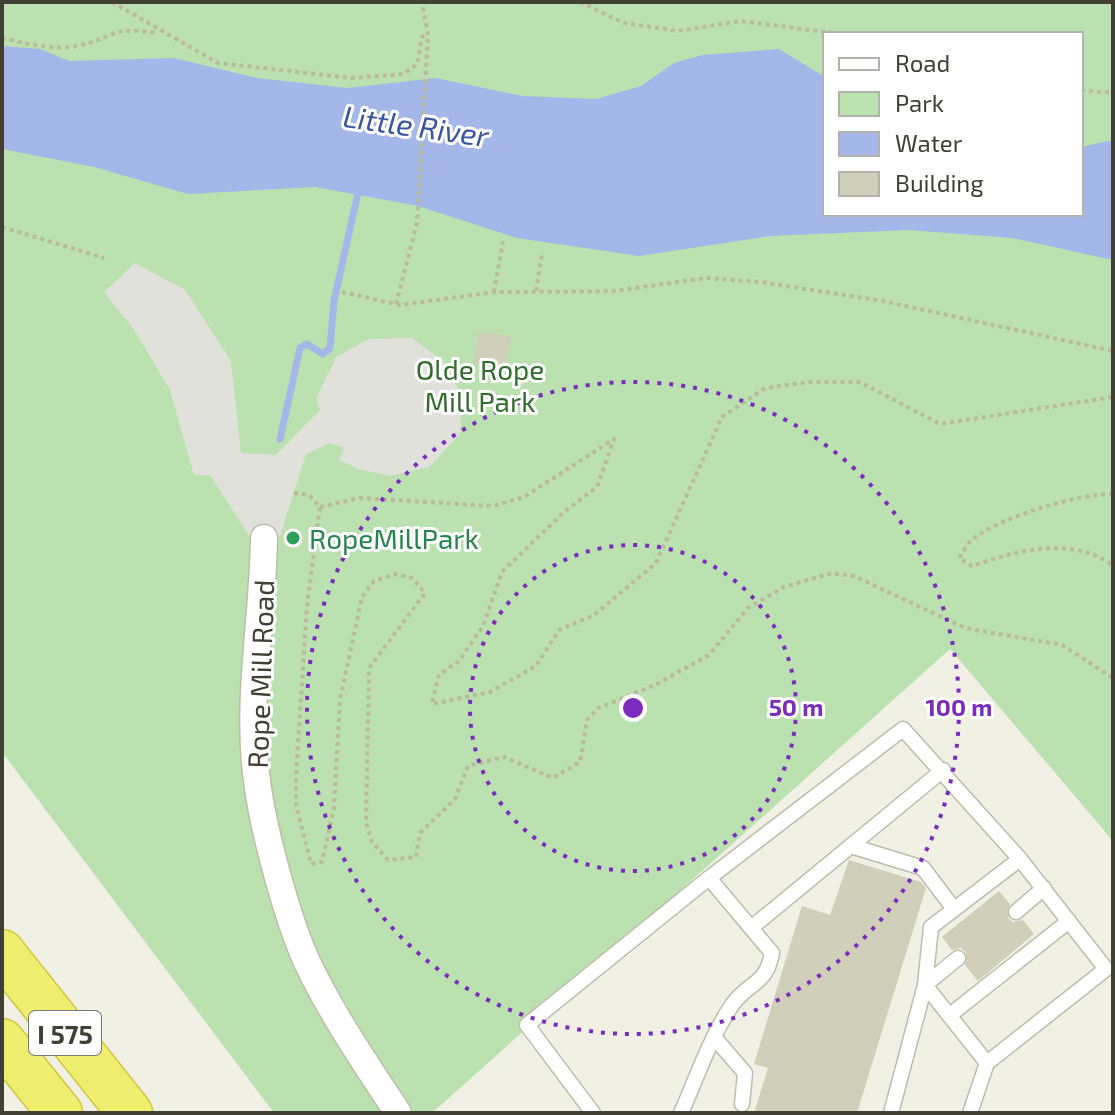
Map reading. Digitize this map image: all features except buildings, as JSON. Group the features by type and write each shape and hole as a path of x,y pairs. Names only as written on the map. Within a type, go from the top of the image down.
{"highway":[{"name":"I 575","path":"2,952 130,1113"},
{"path":"2,1041 60,1113"},
{"path":"2,1090 20,1113"}],"street":[{"name":"Rope Mill Road","path":"264,538 255,678 256,780 281,884 306,960 398,1113"}],"lane":[{"path":"593,1113 527,1025 709,878 903,729 1020,859 1106,969 987,1063 970,1113"},
{"path":"751,928 943,770"},
{"path":"851,846 923,868 954,909"},
{"path":"891,1113 925,985 931,927 1020,859"},
{"path":"681,1113 714,1037 734,1002 769,972 772,953 709,878"},
{"path":"1016,912 1044,888"},
{"path":"950,1015 1069,921"},
{"path":"925,985 958,958"},
{"path":"925,985 987,1063"},
{"path":"714,1037 745,1073 742,1104"}],"path":[{"path":"112,2 161,34 218,63 351,78 384,72 404,74 417,64 422,37 428,35"},
{"path":"396,304 417,223 428,35 422,2"},
{"path":"580,2 624,23 678,31 741,21 825,32"},
{"path":"2,38 61,48 80,46 121,31 161,34"},
{"path":"1083,90 1113,93"},
{"path":"2,227 104,258"},
{"path":"494,292 503,241"},
{"path":"536,291 542,253"},
{"path":"342,292 396,304 494,292 614,291 706,278 761,282 883,301 1113,351"},
{"path":"320,507 359,498 493,506 524,497 614,439 597,487 565,511 502,572 483,626 459,661 439,675 432,704 490,692 536,666 559,630 594,615 656,563 722,417 765,388 809,382 860,382 940,424 1113,397"},
{"path":"294,493 309,495 320,507"},
{"path":"1113,494 1094,494 1048,505 973,539 959,558 972,566 1018,550 1076,549 1113,566"},
{"path":"320,507 307,605 296,776 296,805 311,864 322,862 334,807 340,700 362,597 374,581 395,574 412,578 425,593 369,668 366,822 372,842 388,860 416,857 420,833 455,799 468,766 504,757 553,778 580,762 587,720 598,708 655,685 709,655 748,608 784,587 832,573 854,576 965,628 1062,645 1113,678"}],"green space":[{"name":"Olde Rope Mill Park","path":"2,2 1113,2 1113,841 950,649 432,1113 274,1113 2,752"}],"shaded area":[{"name":"Olde Rope Mill Park","path":"135,263 185,290 231,361 241,453 276,455 320,410 316,399 336,357 369,339 412,338 443,361 462,396 460,434 429,467 390,476 359,469 339,460 344,448 330,443 306,454 280,536 252,540 210,475 194,475 170,390 135,331 104,292"}],"water":[{"name":"Little River","path":"2,46 40,49 69,61 174,58 257,78 347,88 436,78 522,96 596,99 641,86 674,63 702,55 779,49 823,76 823,216 1083,216 1083,147 1113,140 1113,260 1012,238 908,230 770,236 639,256 517,238 418,206 315,187 188,194 94,167 2,149"}],"waterway":[{"path":"280,439 300,348 307,344 323,354 330,348 334,301 359,188"}],"place":[{"name":"RopeMillPark","path":"293,538"}]}
